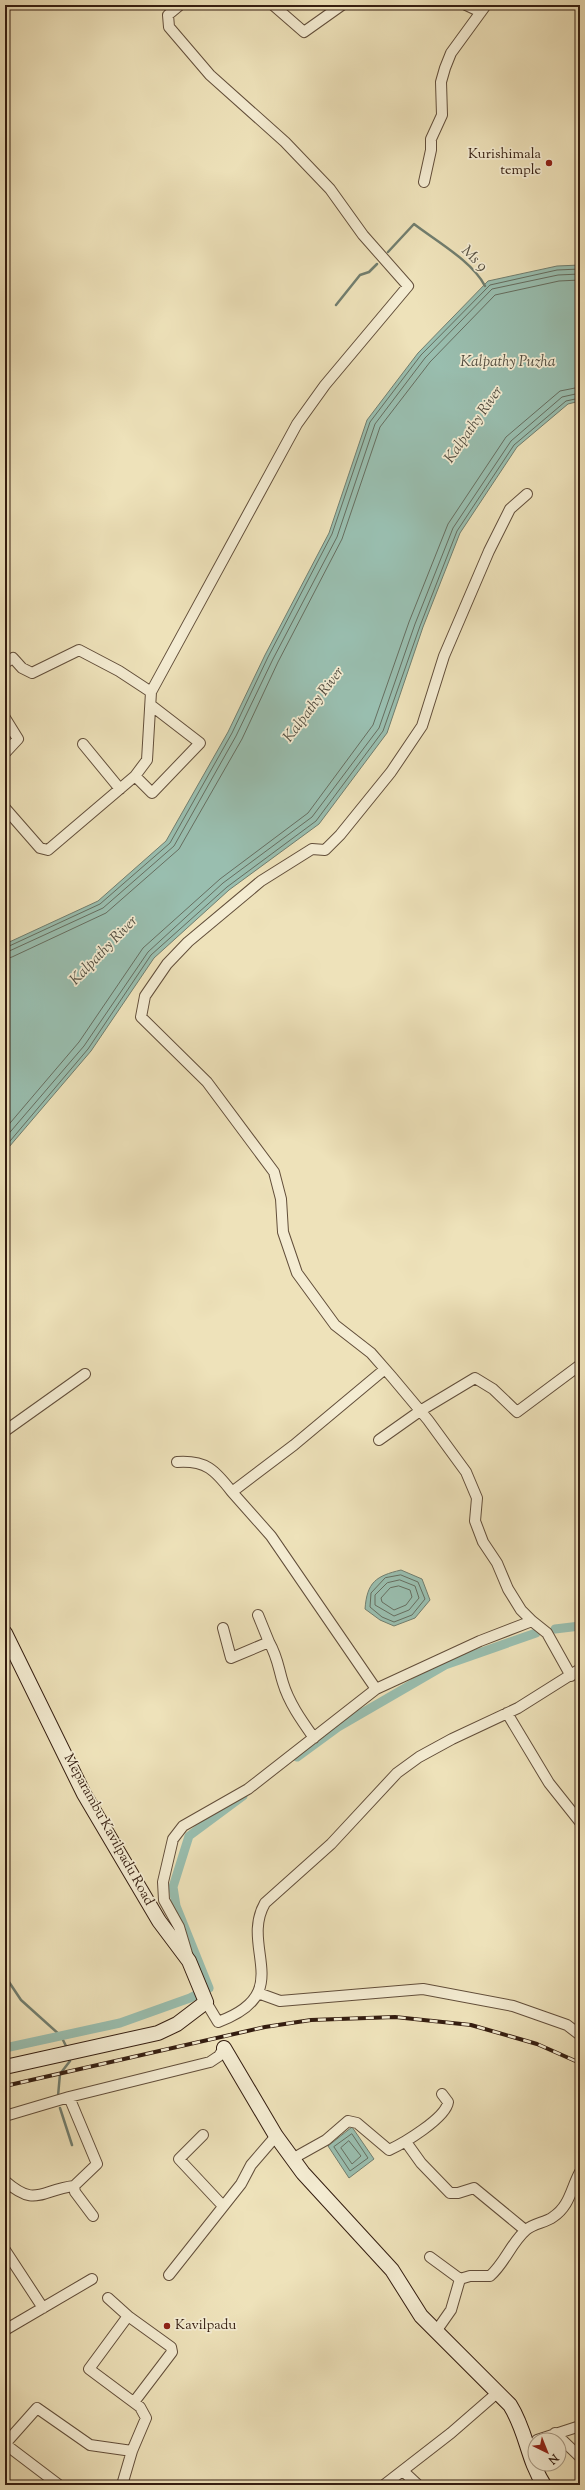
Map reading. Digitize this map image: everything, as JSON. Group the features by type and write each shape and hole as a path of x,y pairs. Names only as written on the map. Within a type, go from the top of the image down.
{"main road":[{"name":"Meparambu Kavilpadu Road","path":"5,1633 88,1801 159,1921 188,1961 206,2002"},
{"path":"5,2067 158,2033 177,2024 206,2002"},
{"path":"224,2048 276,2136 303,2174 392,2270 421,2316 437,2330 510,2405 527,2433"},
{"path":"534,2472 544,2485"}],"street":[{"path":"5,808 40,848 48,850 135,776 147,760 152,706 151,692 297,424 325,385 408,286 363,235 330,189 285,142 210,75 169,27 168,16 180,5"},
{"path":"272,5 304,32 342,5"},
{"path":"424,182 431,150 431,139 442,115 441,82 445,68 451,53 484,9 466,5"},
{"path":"527,494 510,509 489,551 444,656 422,726 391,772 340,835 325,850 312,849 261,881 188,942 167,964 145,996 141,1017 208,1082 274,1172 281,1199 283,1232 297,1274 335,1325 371,1353 385,1368 466,1472 477,1498 475,1521 483,1542 497,1563 508,1589 521,1610 547,1633 571,1676"},
{"path":"5,663 13,658 22,668 32,673 79,650 119,671 151,692"},
{"path":"135,776 152,793 200,743 152,706"},
{"path":"5,718 18,739 5,754"},
{"path":"83,744 120,789"},
{"path":"379,1440 420,1411 475,1378 493,1389 517,1412 580,1365"},
{"path":"232,1492 294,1445 385,1368"},
{"path":"5,1431 85,1374"},
{"path":"177,1462 205,1465 222,1480 271,1536 376,1689"},
{"path":"258,1615 278,1659 283,1684 290,1700 314,1738"},
{"path":"188,1961 178,1927 164,1900 163,1882 173,1839 183,1826 248,1789 376,1689 480,1641 532,1621"},
{"path":"223,1628 231,1658 269,1642"},
{"path":"580,1668 571,1676 508,1713 452,1739 419,1757 397,1773 331,1844 265,1903 258,1915 257,1934 264,1976 258,1993 280,2001 423,1989 513,2006 566,2025 580,2036"},
{"path":"508,1713 549,1783 580,1822"},
{"name":"Meparambu Kavilpadu Road","path":"206,2002 218,2022 234,2014 258,1993"},
{"path":"5,2116 69,2097 210,2062 220,2056 224,2048"},
{"path":"292,2159 326,2140 348,2121 357,2123 389,2150 406,2142 448,2107 448,2102 442,2094"},
{"path":"5,2181 19,2193 35,2197 62,2188 74,2186 97,2164 69,2097"},
{"path":"203,2136 179,2159 223,2206"},
{"path":"169,2275 241,2184 251,2165 276,2136"},
{"path":"406,2142 421,2163 450,2193 458,2193 474,2188 526,2230"},
{"path":"460,2279 470,2276 490,2276 507,2258 526,2230 537,2223 544,2222 562,2210 570,2196 580,2172"},
{"path":"74,2186 75,2192 93,2216"},
{"path":"5,2250 43,2308"},
{"path":"430,2257 460,2279"},
{"path":"5,2330 92,2279"},
{"path":"437,2330 451,2310 460,2279"},
{"path":"108,2298 128,2316 171,2347 172,2352 134,2402"},
{"path":"122,2485 132,2451 146,2418 140,2407 90,2369 128,2316"},
{"path":"384,2485 480,2410 497,2393"},
{"path":"59,2485 5,2444 36,2408 90,2445 132,2451"},
{"path":"555,2432 580,2426"},
{"path":"567,2444 580,2457"},
{"path":"403,2471 418,2485"}],"water":[{"name":"Kalpathy Puzha","path":"580,265 580,401 568,404 517,447 460,533 423,627 387,733 319,824 229,890 154,958 91,1051 9,1147 5,1155 5,944 98,901 166,841 228,732 265,655 329,533 367,420 418,353 488,281 557,266"},
{"path":"401,1570 422,1579 430,1600 415,1618 394,1626 380,1620 365,1609 366,1600 368,1592 374,1582 385,1575"},
{"path":"352,2127 374,2159 349,2178 328,2146"}],"waterway":[{"name":"Ms 9","path":"388,252 414,224 463,260 472,268 485,286"},
{"name":"Ms 9","path":"336,305 360,275 369,272 377,264"},
{"path":"555,1629 580,1626"},
{"path":"297,1757 338,1727 445,1665 536,1633"},
{"path":"5,2048 120,2023 190,1998 209,1988 176,1906 173,1887 189,1836 243,1796"},
{"path":"5,1976 21,2000 61,2036 67,2048"},
{"path":"58,2096 60,2074 70,2061 69,2057"},
{"path":"60,2108 72,2145"}],"railway":[{"path":"5,2086 265,2027 311,2020 395,2017 471,2025 537,2044 580,2063"}],"place":[{"name":"Kurishimala temple","path":"549,163"},
{"name":"Kavilpadu","path":"167,2326"}],"water label":[{"name":"Kalpathy River","path":"474,425"},
{"name":"Kalpathy River","path":"314,705"},
{"name":"Kalpathy River","path":"104,951"}]}
